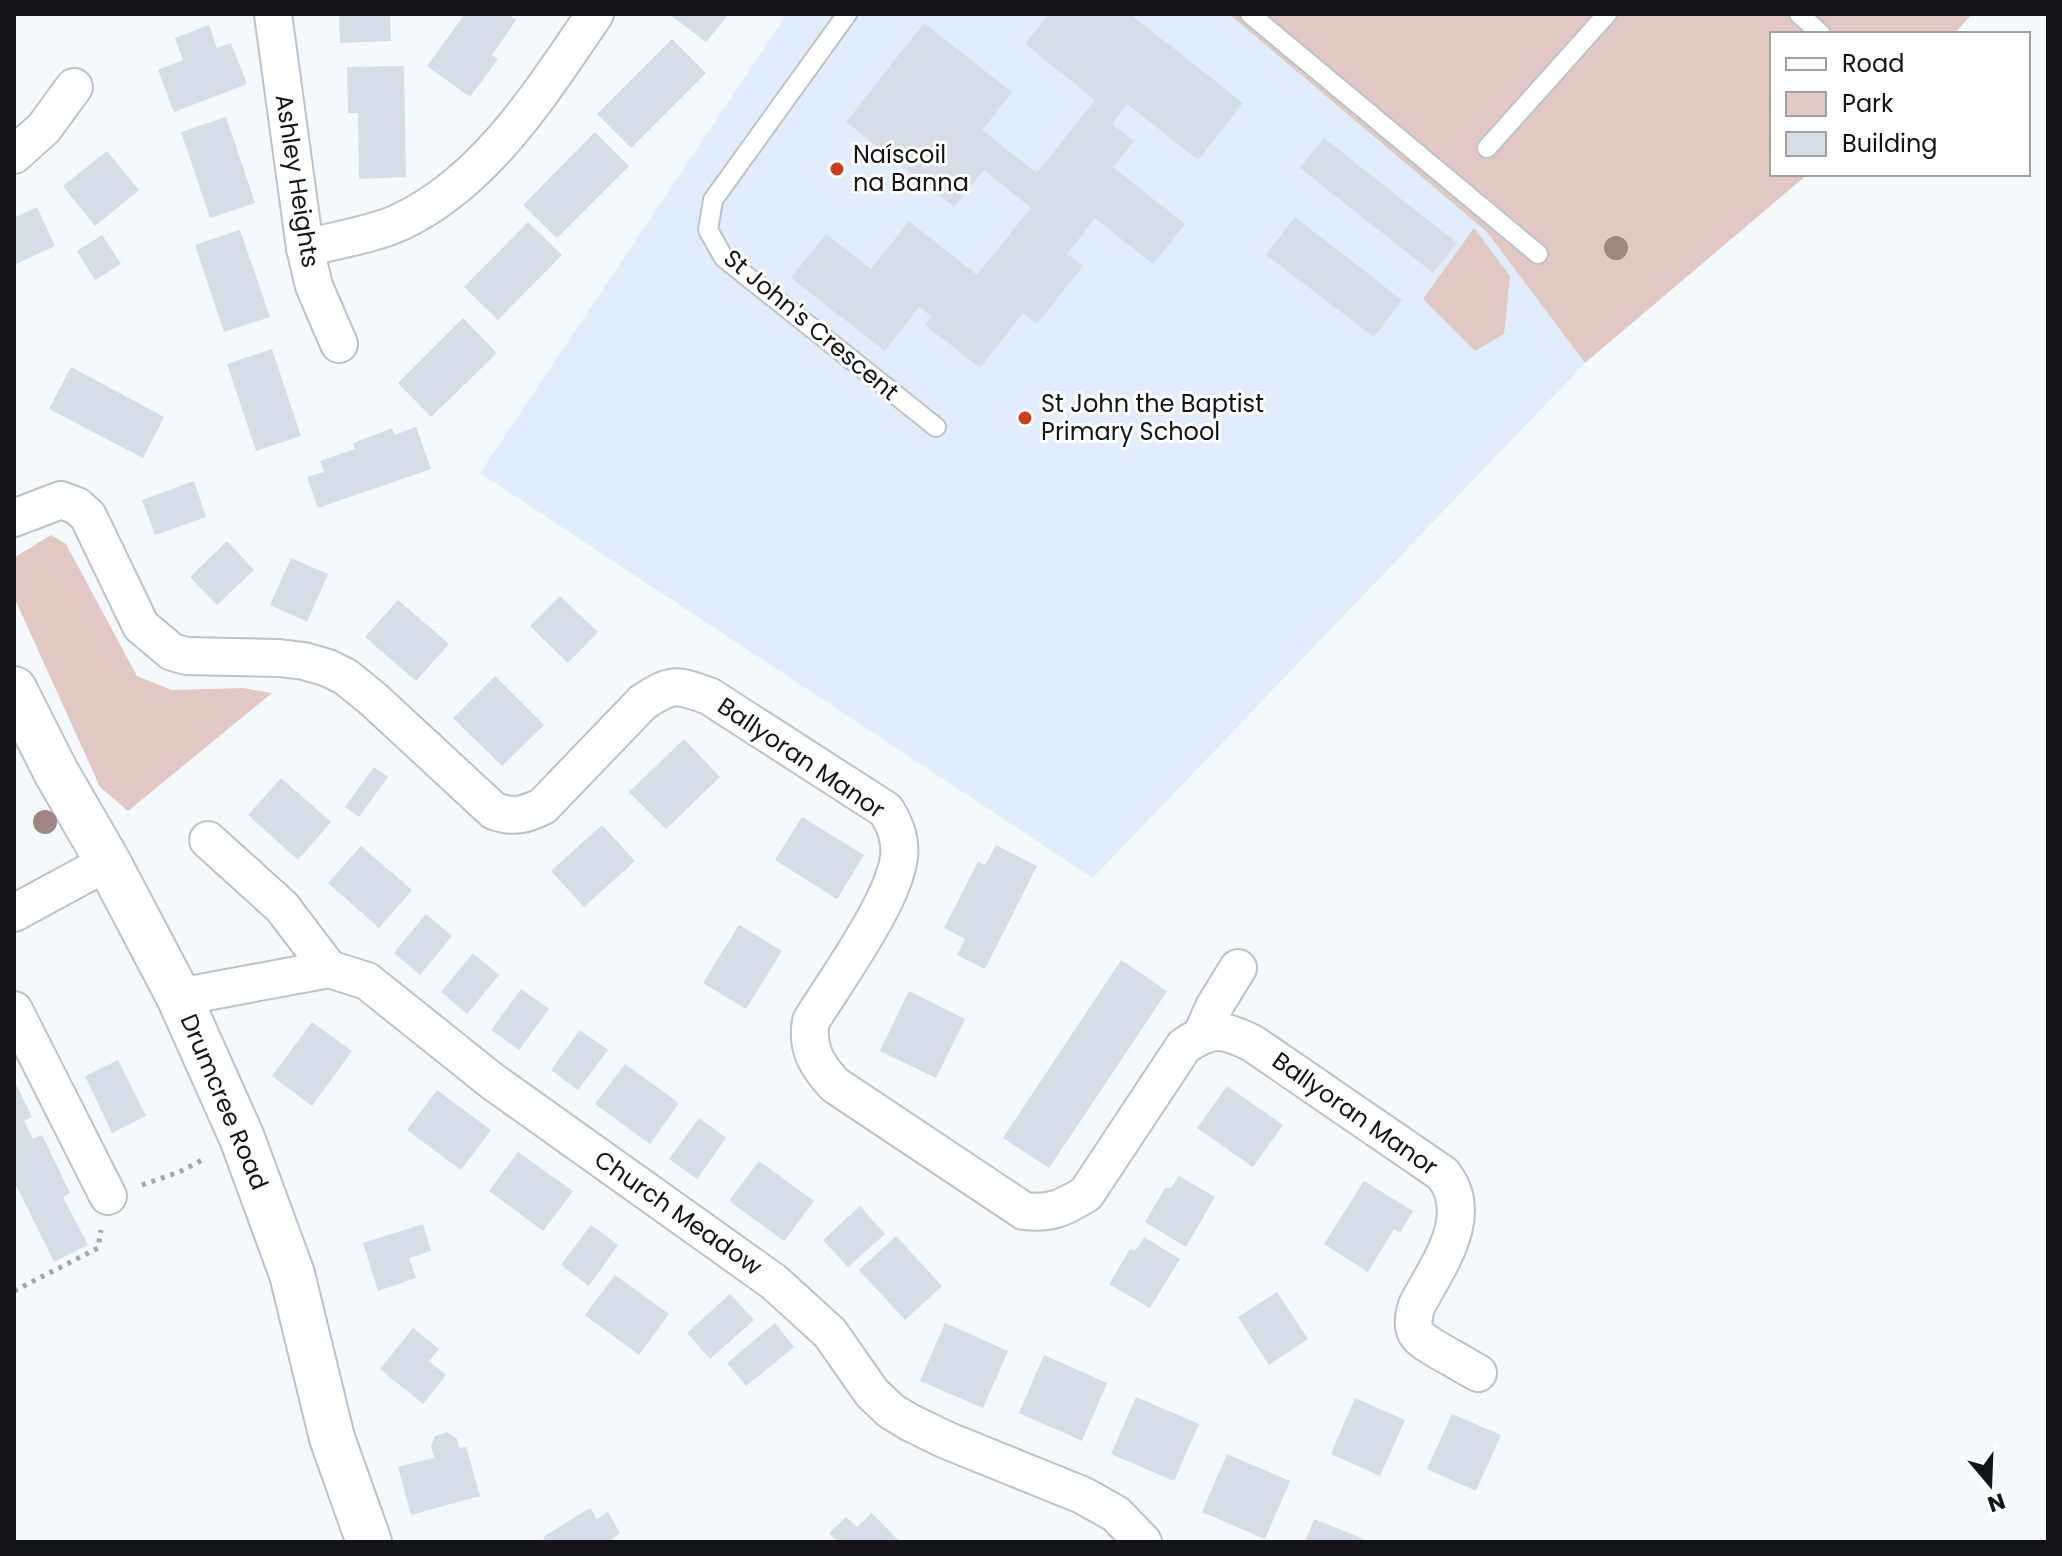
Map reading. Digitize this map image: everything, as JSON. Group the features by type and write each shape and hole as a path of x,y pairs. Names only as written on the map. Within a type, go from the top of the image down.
{"street":[{"name":"Ashley Heights","path":"273,14 305,248 314,286 339,344"},
{"path":"305,248 398,223 452,190 496,151 595,14"},
{"path":"14,155 44,128 74,87"},
{"name":"Ballyoran Manor","path":"14,518 61,500 77,506 88,516 141,626 165,648 187,656 279,658 328,668 346,677 373,699 494,811 510,817 543,806 643,702 659,692 678,686 709,696 886,810 895,825 899,858 890,891 811,1021 808,1037 813,1054 822,1071 835,1085 1024,1211 1045,1213 1065,1207 1086,1194 1184,1046 1202,1034 1225,1030 1252,1043 1443,1174 1453,1187 1457,1200 1455,1226 1417,1305 1413,1317 1414,1329 1427,1345 1478,1373"},
{"name":"Drumcree Road","path":"14,689 179,997 242,1138 292,1274 332,1438 369,1542"},
{"path":"208,840 282,907 329,969"},
{"path":"14,913 108,862"},
{"path":"1202,1034 1238,968"},
{"name":"Church Meadow","path":"179,997 329,969 367,981 492,1081 774,1282 830,1333 872,1393 891,1411 946,1440 1082,1495 1116,1514 1143,1542"},
{"path":"14,1010 108,1196"}],"lane":[{"name":"St John's Crescent","path":"847,14 713,200 708,230 724,258 936,427"},
{"path":"1250,14 1538,254"},
{"path":"1487,148 1607,14"},
{"path":"1799,14 1819,32"}],"path":[{"path":"14,1291 98,1248 108,1196 179,1172 242,1138"}],"shaded area":[{"name":"St John the Baptist Primary School","path":"787,14 1229,14 1487,232 1585,363 1093,878 480,473"}],"green space":[{"path":"1229,14 1972,14 1956,32 1770,32 1770,176 1806,176 1585,363 1487,232"},
{"path":"1474,228 1510,276 1504,334 1475,351 1423,299"},
{"path":"51,535 66,544 137,676 172,690 243,688 272,693 128,811 100,787 14,597 15,557"}],"building":[{"path":"339,14 390,14 391,41 340,43"},
{"path":"465,14 508,14 516,20 492,55 498,59 470,97 427,66"},
{"path":"669,14 729,14 706,42"},
{"path":"1049,14 1130,14 1243,103 1198,160 1127,104 1112,124 1134,141 1113,167 1185,224 1153,264 1095,218 1067,254 1083,266 1037,324 1023,313 980,368 925,325 932,317 919,307 885,351 791,278 826,234 871,269 909,221 977,275 1031,208 984,170 954,207 846,122 924,23 1012,92 982,130 1037,173 1095,100 1025,44"},
{"path":"209,25 217,48 231,43 247,84 174,112 158,70 183,60 175,38"},
{"path":"672,39 706,73 631,148 597,114"},
{"path":"404,66 406,177 359,179 358,113 348,113 347,67"},
{"path":"226,117 255,203 210,218 181,132"},
{"path":"595,132 629,166 557,238 523,205"},
{"path":"1324,138 1457,243 1433,273 1300,168"},
{"path":"107,151 139,190 95,226 63,186"},
{"path":"37,207 55,246 14,265 14,218"},
{"path":"1295,217 1402,300 1374,337 1266,255"},
{"path":"528,222 562,255 498,320 464,287"},
{"path":"240,230 270,317 224,332 195,245"},
{"path":"102,235 121,264 95,280 77,251"},
{"path":"463,318 497,353 431,417 398,383"},
{"path":"272,349 301,436 256,451 227,364"},
{"path":"71,367 164,417 143,458 49,409"},
{"path":"416,427 431,469 318,508 307,477 324,472 320,461 355,449 353,443 392,428 395,435"},
{"path":"194,481 206,517 155,535 142,500"},
{"path":"227,541 254,570 217,605 190,577"},
{"path":"291,558 328,574 307,622 270,605"},
{"path":"560,596 598,632 568,663 530,626"},
{"path":"398,600 449,644 416,681 365,637"},
{"path":"495,676 544,725 502,766 453,718"},
{"path":"684,739 720,777 666,829 629,792"},
{"path":"374,767 388,777 359,817 345,807"},
{"path":"281,778 331,822 298,860 248,815"},
{"path":"802,817 864,855 837,899 775,860"},
{"path":"602,825 635,861 584,907 551,871"},
{"path":"996,845 1037,866 985,969 957,955 965,939 944,928 978,862 985,865"},
{"path":"361,846 412,890 379,928 328,883"},
{"path":"426,914 452,936 420,975 394,953"},
{"path":"739,925 782,951 746,1009 703,983"},
{"path":"473,953 499,975 467,1014 441,992"},
{"path":"1121,960 1167,991 1049,1168 1003,1138"},
{"path":"521,989 549,1009 519,1050 491,1030"},
{"path":"909,991 965,1019 936,1078 880,1051"},
{"path":"312,1022 352,1051 312,1106 272,1076"},
{"path":"580,1030 608,1050 578,1090 551,1070"},
{"path":"118,1060 146,1116 112,1133 85,1076"},
{"path":"625,1064 679,1103 650,1144 595,1104"},
{"path":"14,1080 32,1117 24,1121 33,1139 42,1135 70,1193 63,1197 88,1245 54,1262 14,1181"},
{"path":"1227,1086 1283,1125 1253,1167 1197,1128"},
{"path":"437,1090 491,1130 461,1170 407,1130"},
{"path":"699,1118 726,1138 697,1179 669,1159"},
{"path":"518,1152 573,1191 543,1231 489,1191"},
{"path":"759,1161 814,1201 784,1241 729,1201"},
{"path":"1179,1176 1215,1197 1186,1247 1145,1222 1165,1188 1171,1188"},
{"path":"1364,1181 1413,1211 1400,1233 1394,1229 1368,1272 1324,1244"},
{"path":"860,1206 885,1234 848,1267 823,1240"},
{"path":"423,1224 431,1251 409,1258 416,1278 378,1291 363,1243"},
{"path":"591,1225 618,1245 589,1286 561,1265"},
{"path":"896,1236 942,1286 905,1320 859,1270"},
{"path":"1144,1237 1180,1259 1150,1308 1109,1284 1130,1249 1136,1250"},
{"path":"615,1275 669,1314 639,1355 585,1315"},
{"path":"1277,1292 1308,1339 1269,1365 1238,1317"},
{"path":"730,1294 754,1320 710,1359 687,1333"},
{"path":"775,1323 794,1347 746,1386 727,1363"},
{"path":"945,1323 1008,1351 983,1408 920,1381"},
{"path":"413,1328 439,1349 429,1361 446,1375 423,1404 380,1369"},
{"path":"1044,1355 1107,1383 1082,1441 1019,1413"},
{"path":"1136,1397 1199,1424 1174,1481 1111,1454"},
{"path":"1355,1398 1405,1420 1380,1476 1331,1454"},
{"path":"1452,1414 1501,1435 1476,1491 1427,1469"},
{"path":"447,1432 457,1439 459,1448 466,1447 480,1496 411,1515 398,1467 434,1458 431,1446 435,1436"},
{"path":"1227,1454 1290,1481 1265,1539 1202,1512"},
{"path":"590,1508 597,1519 608,1512 620,1533 608,1542 546,1542 543,1537"},
{"path":"872,1513 900,1542 838,1542 829,1533 846,1517 857,1527"},
{"path":"1314,1519 1364,1539 1363,1542 1305,1542"}],"place":[{"name":"Naíscoil na Banna","path":"837,169"},
{"name":"St John the Baptist Primary School","path":"1025,418"}]}
